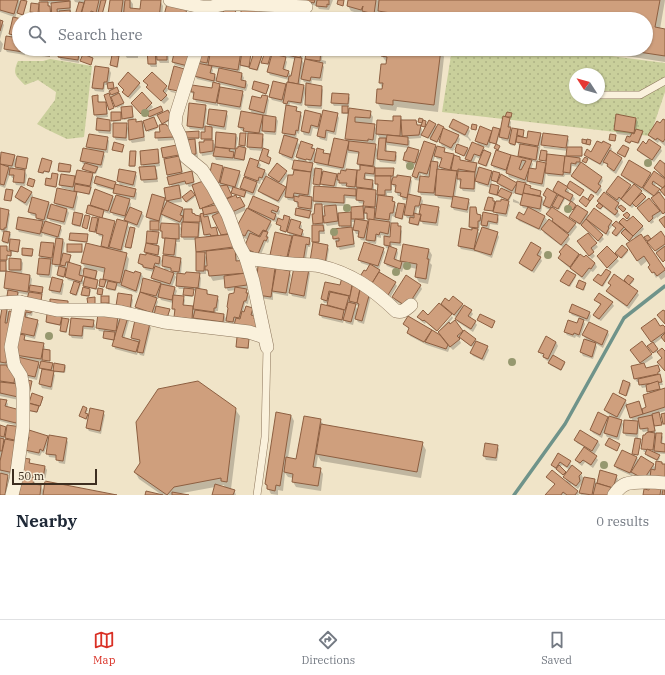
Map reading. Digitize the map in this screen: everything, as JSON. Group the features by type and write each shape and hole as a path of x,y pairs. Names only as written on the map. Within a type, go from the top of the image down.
{"street":[{"path":"170,0 199,12"},
{"path":"203,12 212,7 225,4 306,7"},
{"path":"195,56 176,115 176,126 186,157 202,170 213,187 228,215 239,245 246,258 253,281 266,342"},
{"path":"246,258 274,262 319,265 364,284 376,292 396,311 403,311 411,304"},
{"path":"0,303 20,302 57,310 105,310 121,312 164,322 249,332 266,342"},
{"path":"12,495 16,479 23,427 23,388 21,376 14,365 11,347 20,302"},
{"path":"614,495 619,488 626,484 650,482 665,483"}],"lane":[{"path":"605,95 640,95 665,81"},
{"path":"257,495 265,437 266,342"}],"green space":[{"path":"451,56 610,56 665,63 665,92 650,136 442,112"},
{"path":"50,59 92,66 84,137 67,139 37,124 55,100 56,92 38,80 25,85 17,77 15,69 18,61 43,61"}],"building":[{"path":"0,0 18,0 15,12 12,12 12,13 0,10"},
{"path":"21,0 27,1 24,12 17,12"},
{"path":"39,0 69,0 69,1"},
{"path":"85,0 99,0 96,12 82,12"},
{"path":"101,0 106,0 103,12 98,12"},
{"path":"110,0 123,0 121,12 108,12"},
{"path":"125,0 130,0 130,8 140,9 141,0 161,0 160,12 124,12"},
{"path":"300,0 315,0 314,3"},
{"path":"317,0 329,0 329,5 327,4 327,7 316,6"},
{"path":"338,0 344,0 343,6 337,4"},
{"path":"348,0 376,0 374,12 362,11 363,6 361,10 347,6"},
{"path":"379,0 660,0 655,27 665,29 665,56 653,54 653,12 378,11"},
{"path":"70,1 70,8 57,9 57,12 52,12 51,3"},
{"path":"39,2 48,2 50,12 39,12"},
{"path":"79,2 84,3 81,12 76,12"},
{"path":"31,3 39,4 38,12 30,12"},
{"path":"167,4 187,9 186,12 165,12"},
{"path":"235,6 235,12 223,12 223,7"},
{"path":"241,6 260,6 260,12 241,12"},
{"path":"292,8 310,10 310,12 291,12"},
{"path":"222,9 222,12 207,12 207,10"},
{"path":"70,10 70,12 59,12"},
{"path":"262,10 275,10 275,12 262,12"},
{"path":"279,10 287,10 287,12 279,12"},
{"path":"0,20 3,21 0,31"},
{"path":"12,21 12,35 9,34"},
{"path":"6,36 12,37 12,50 4,49"},
{"path":"58,56 79,56 78,60"},
{"path":"82,56 93,58 91,65 80,61"},
{"path":"112,56 119,56 117,67 110,65"},
{"path":"147,56 155,56 156,64 148,64"},
{"path":"157,56 167,56 167,60 157,60"},
{"path":"173,56 190,56 188,66 172,62"},
{"path":"198,56 208,56 207,63 196,61"},
{"path":"210,56 240,56 238,70 208,65"},
{"path":"241,56 251,56 249,67 240,65"},
{"path":"253,56 262,56 257,70 249,68"},
{"path":"264,56 270,56 268,64 261,63"},
{"path":"271,56 286,57 283,69 289,71 287,77 267,72"},
{"path":"306,56 320,56 320,61 305,59"},
{"path":"381,56 440,56 434,105 393,100 393,105 376,103 377,89 382,89 383,83 379,83 381,64 386,64 387,57"},
{"path":"295,57 302,58 298,84 288,82 289,76 291,76"},
{"path":"305,59 323,63 320,78 311,77 310,81 301,79"},
{"path":"197,63 212,66 210,73 215,74 214,81 194,76"},
{"path":"95,66 109,68 107,82 104,82 103,89 92,88"},
{"path":"174,66 188,70 183,92 168,89"},
{"path":"219,68 242,73 241,80 246,81 245,88 216,81"},
{"path":"128,72 140,83 128,97 122,92 124,90 118,84"},
{"path":"152,72 167,86 163,91 167,95 161,101 146,87 148,85 143,81"},
{"path":"254,81 269,85 266,94 252,89"},
{"path":"273,81 286,84 282,100 269,97"},
{"path":"113,82 114,88 108,89 107,83"},
{"path":"213,82 220,84 216,103 193,99 194,92 191,92 192,85 212,88"},
{"path":"287,82 304,85 301,103 288,101 287,104 283,103"},
{"path":"306,83 322,86 321,106 305,105"},
{"path":"117,87 119,92 111,95 109,91"},
{"path":"220,87 243,91 240,107 217,103"},
{"path":"142,92 152,103 141,114 131,103"},
{"path":"109,93 114,108 109,110 104,95"},
{"path":"119,93 124,103 115,107 111,97"},
{"path":"332,93 349,94 348,104 331,103"},
{"path":"98,95 98,102 106,102 107,114 94,115 92,96"},
{"path":"262,95 268,96 264,113 249,109 252,96 261,98"},
{"path":"189,103 206,105 203,128 187,126"},
{"path":"286,105 297,107 296,111 301,112 298,131 296,130 295,135 282,133"},
{"path":"132,106 133,117 122,119 121,107"},
{"path":"161,106 163,111 149,117 147,112"},
{"path":"342,106 348,106 348,113 342,113"},
{"path":"349,108 371,111 370,118 355,117 355,122 375,124 373,140 345,139"},
{"path":"209,109 227,111 224,127 207,124"},
{"path":"168,110 172,118 162,124 157,115"},
{"path":"305,110 321,114 318,127 311,125 309,133 301,131"},
{"path":"323,110 338,113 334,132 326,130 325,138 317,136"},
{"path":"241,111 263,115 259,133 243,131 244,128 238,127"},
{"path":"111,112 121,112 121,120 111,121"},
{"path":"507,112 512,113 511,117 505,117"},
{"path":"616,114 636,118 634,133 614,130"},
{"path":"263,115 276,117 275,132 262,131"},
{"path":"393,116 401,116 400,136 376,134 377,120 393,121"},
{"path":"503,116 510,118 508,127 511,127 508,139 499,137"},
{"path":"154,117 158,127 146,131 143,121"},
{"path":"97,118 110,120 110,131 96,130"},
{"path":"419,118 423,119 422,123 418,122"},
{"path":"136,119 136,122 142,121 144,137 129,140 128,120"},
{"path":"453,119 469,127 465,135 449,127"},
{"path":"663,119 665,120 665,139 663,142 648,135 657,121 660,123"},
{"path":"401,120 416,120 417,125 421,125 419,135 402,136"},
{"path":"423,120 426,121 425,127 421,126"},
{"path":"429,120 436,124 428,138 421,135"},
{"path":"113,123 127,123 126,138 113,137"},
{"path":"166,124 167,126 174,125 175,137 155,138 155,132 160,132 159,125"},
{"path":"438,124 444,127 437,142 430,139"},
{"path":"472,124 477,125 476,130 471,129"},
{"path":"205,126 212,127 212,139 201,139 201,132 205,132"},
{"path":"480,126 492,131 487,145 475,141"},
{"path":"493,127 500,129 496,144 489,142"},
{"path":"443,128 459,135 451,148 439,142"},
{"path":"512,128 518,129 515,145 509,143"},
{"path":"518,129 524,130 523,137 517,135"},
{"path":"636,129 643,131 638,143 631,141 630,143 625,141 627,136 630,137 632,133 634,134"},
{"path":"199,131 199,138 184,138 184,132"},
{"path":"528,131 541,133 538,146 516,142 517,136 527,138"},
{"path":"216,132 236,134 235,149 215,147"},
{"path":"240,133 246,133 245,146 239,145"},
{"path":"248,133 263,134 262,148 247,147"},
{"path":"543,133 568,136 566,148 541,145"},
{"path":"89,134 108,137 106,150 86,147"},
{"path":"610,134 616,135 615,141 609,140"},
{"path":"284,135 298,139 292,158 279,153"},
{"path":"387,135 408,137 408,145 386,142"},
{"path":"334,138 349,141 343,168 328,165"},
{"path":"379,138 386,138 385,151 396,152 395,161 377,159"},
{"path":"195,139 196,154 187,155 185,140"},
{"path":"582,139 587,140 586,144 582,143"},
{"path":"587,139 591,140 590,145 586,144"},
{"path":"649,139 661,147 652,160 637,150 643,141 646,144"},
{"path":"204,140 213,140 213,151 200,153 199,142 204,142"},
{"path":"301,141 313,145 311,148 315,149 311,160 296,157"},
{"path":"349,141 376,144 373,166 357,164 359,152 348,150"},
{"path":"424,141 436,145 427,174 419,172 417,178 412,176"},
{"path":"597,141 602,143 603,141 611,145 600,164 584,155 587,149 591,152"},
{"path":"114,142 124,145 122,152 112,150"},
{"path":"472,142 484,147 480,156 474,154 471,161 465,159"},
{"path":"182,144 184,154 163,158 161,148"},
{"path":"457,144 468,148 464,156 455,152"},
{"path":"496,144 500,146 498,150 494,148"},
{"path":"520,144 538,147 536,160 518,156"},
{"path":"623,145 629,148 625,157 617,153"},
{"path":"238,146 246,148 244,160 234,158 236,148 238,148"},
{"path":"437,146 445,148 444,152 454,154 450,170 439,167 442,158 434,156"},
{"path":"215,147 230,149 229,151 234,152 233,158 213,156"},
{"path":"408,147 419,150 415,163 403,160"},
{"path":"567,147 582,147 582,156 566,156"},
{"path":"83,148 104,152 101,165 80,161"},
{"path":"263,148 269,150 267,156 271,158 269,164 259,160"},
{"path":"317,148 324,150 323,153 330,154 328,165 314,162"},
{"path":"158,149 159,163 141,165 140,151"},
{"path":"484,150 491,153 486,166 478,163"},
{"path":"496,150 511,155 506,170 491,165"},
{"path":"541,150 547,151 546,161 539,160"},
{"path":"610,150 622,158 614,171 607,166 608,164 603,162"},
{"path":"130,151 136,151 135,166 129,166"},
{"path":"1,152 15,155 12,166 0,164"},
{"path":"547,154 565,156 563,175 545,173"},
{"path":"454,155 460,157 460,160 477,163 475,172 458,169 458,171 451,170"},
{"path":"511,155 532,160 525,180 506,173","holes":["522,160 526,161 521,170 519,169"]},
{"path":"17,156 28,158 26,169 15,167"},
{"path":"179,156 182,172 167,175 164,159"},
{"path":"565,156 580,158 580,162 576,162 576,164 571,163 570,173 563,172"},
{"path":"585,157 588,159 586,163 582,161"},
{"path":"42,158 52,161 49,172 38,172"},
{"path":"250,158 259,161 257,167 265,170 262,178 259,177 258,181 244,176"},
{"path":"294,160 313,163 311,172 292,169"},
{"path":"629,160 651,173 642,188 621,175"},
{"path":"660,160 665,164 665,178 654,168"},
{"path":"431,161 438,162 434,193 418,192 420,176 429,177"},
{"path":"537,161 546,163 542,184 527,181 529,168 536,169"},
{"path":"581,162 602,177 598,184 601,186 596,193 571,176"},
{"path":"59,163 71,165 70,172 58,171"},
{"path":"85,163 98,167 95,173 82,169"},
{"path":"212,163 223,166 219,183 209,177"},
{"path":"277,163 287,171 279,182 268,175"},
{"path":"0,164 9,167 4,185 0,184"},
{"path":"360,165 375,167 374,174 365,173 364,179 373,180 372,189 356,187 357,170 360,170"},
{"path":"155,166 157,179 141,180 139,167"},
{"path":"224,167 240,171 235,187 220,183"},
{"path":"479,167 492,171 488,185 475,181"},
{"path":"10,168 25,170 24,183 13,182 14,175 9,175"},
{"path":"315,168 322,169 320,185 313,184"},
{"path":"375,168 394,168 393,176 375,176"},
{"path":"119,169 136,172 133,185 117,181"},
{"path":"346,169 357,170 355,187 346,186 347,183 339,183 339,180 337,180 338,173 340,174 341,170 346,171"},
{"path":"437,169 457,171 453,197 435,195"},
{"path":"77,170 93,173 90,186 74,183"},
{"path":"294,170 311,172 308,195 294,193 293,198 285,197 288,175 293,175"},
{"path":"192,171 194,182 186,184 185,181 169,185 167,177"},
{"path":"323,171 337,174 334,186 320,184"},
{"path":"458,171 475,172 474,189 460,188 461,179 457,179"},
{"path":"493,171 500,173 497,182 491,180"},
{"path":"654,171 665,179 665,185 663,188 653,181 652,184 660,189 654,196 643,188"},
{"path":"52,173 58,174 56,187 45,185 46,178 51,179"},
{"path":"61,174 75,176 73,187 59,185"},
{"path":"501,174 517,183 512,191 497,183"},
{"path":"397,175 411,177 407,198 400,196 401,193 395,192 396,185 391,184 393,177 397,177"},
{"path":"96,176 116,182 114,189 94,183"},
{"path":"266,176 286,187 278,201 258,191"},
{"path":"375,176 391,176 391,190 385,190 385,195 377,195 378,184 375,184"},
{"path":"618,176 631,185 621,199 619,197 617,200 606,192"},
{"path":"244,177 257,182 253,193 240,188"},
{"path":"29,178 35,180 33,187 27,185"},
{"path":"206,180 215,203 200,209 192,185"},
{"path":"517,181 526,183 523,195 515,193"},
{"path":"558,181 568,187 565,191 573,195 570,201 554,192 553,190"},
{"path":"570,181 584,190 580,196 568,188 567,186"},
{"path":"75,184 91,187 89,194 74,191"},
{"path":"115,184 136,189 134,197 113,193"},
{"path":"491,184 499,186 497,195 489,193"},
{"path":"525,184 531,186 530,188 541,191 540,196 523,193"},
{"path":"634,184 642,191 630,206 621,199"},
{"path":"179,185 181,198 166,201 164,188"},
{"path":"227,185 232,196 223,200 219,186"},
{"path":"21,186 32,192 25,203 15,197"},
{"path":"314,186 356,189 356,196 344,195 344,203 313,201"},
{"path":"665,186 665,196 660,190"},
{"path":"233,187 246,191 244,197 231,193"},
{"path":"57,188 77,192 73,208 54,203"},
{"path":"357,188 376,190 375,207 363,206 364,201 356,200"},
{"path":"501,188 512,193 508,200 497,195"},
{"path":"547,188 557,194 550,208 543,205 546,197 543,195"},
{"path":"6,189 13,190 11,201 4,200"},
{"path":"95,189 113,196 108,211 90,205"},
{"path":"191,190 195,195 186,202 182,197"},
{"path":"604,192 619,203 615,209 618,211 615,215 597,201"},
{"path":"659,192 665,200 665,212 663,214 651,198"},
{"path":"523,193 542,197 540,209 520,205"},
{"path":"642,193 646,197 636,207 632,203"},
{"path":"152,194 165,198 159,221 146,217"},
{"path":"408,194 421,197 419,206 415,206 413,216 404,215"},
{"path":"591,194 594,196 590,201 588,199"},
{"path":"116,195 130,199 125,216 110,212"},
{"path":"236,195 237,198 240,197 245,206 230,213 224,200"},
{"path":"299,195 312,197 311,209 298,207 298,202 294,201 294,196 299,197"},
{"path":"378,195 393,197 392,201 395,202 393,213 390,213 389,220 375,218"},
{"path":"558,195 564,198 558,209 552,206"},
{"path":"253,196 279,207 277,212 272,210 271,212 276,214 274,220 248,208"},
{"path":"453,196 469,199 467,210 451,207"},
{"path":"583,196 590,201 586,207 579,201"},
{"path":"32,197 49,202 44,220 36,218 36,214 28,212"},
{"path":"488,197 493,198 493,201 495,201 493,211 484,210"},
{"path":"649,198 660,211 652,216 653,218 649,222 637,208"},
{"path":"501,199 509,201 506,214 493,212 496,201 501,201"},
{"path":"167,201 183,208 180,215 183,216 180,222 161,214"},
{"path":"571,201 576,205 573,210 568,206"},
{"path":"398,203 405,204 402,219 395,217"},
{"path":"599,203 603,206 600,209 596,206"},
{"path":"51,204 67,209 64,222 47,218"},
{"path":"219,204 221,211 204,215 202,208"},
{"path":"315,204 322,204 323,223 313,224 312,214 314,214"},
{"path":"421,204 439,207 436,223 420,221 421,214 419,214"},
{"path":"88,205 104,210 102,218 86,213"},
{"path":"336,205 338,221 324,223 324,206"},
{"path":"577,205 588,212 580,224 569,217"},
{"path":"621,205 626,209 623,212 618,207"},
{"path":"363,206 364,219 351,219 351,207"},
{"path":"130,207 142,212 137,225 124,220"},
{"path":"365,207 375,208 374,220 367,219 367,213 364,213"},
{"path":"470,207 476,207 477,214 481,215 480,221 478,221 478,228 469,227"},
{"path":"528,207 545,216 539,229 516,218 519,212 524,215"},
{"path":"552,207 576,223 568,233 552,221 553,219 546,214"},
{"path":"0,208 9,210 6,228 4,228 4,230 0,229"},
{"path":"247,208 271,221 266,231 263,230 259,236 248,230 245,236 236,232 237,226"},
{"path":"296,208 311,211 309,218 295,215"},
{"path":"594,208 612,221 606,234 586,219"},
{"path":"184,209 192,209 192,213 200,216 200,222 183,222"},
{"path":"222,211 232,233 221,235 212,216"},
{"path":"74,212 83,214 80,226 72,224"},
{"path":"351,212 351,226 339,226 338,213"},
{"path":"483,212 498,215 497,223 488,221 487,226 481,225"},
{"path":"627,212 630,215 627,219 623,215"},
{"path":"203,213 204,217 208,216 211,228 216,227 218,235 204,235 200,214"},
{"path":"414,213 421,215 418,225 409,223 410,217 414,218"},
{"path":"85,215 90,216 87,229 82,227"},
{"path":"284,215 290,217 286,232 280,230 281,226 276,224 278,218 283,220"},
{"path":"633,216 643,226 633,236 619,222 623,218 627,221"},
{"path":"665,216 665,228 659,220"},
{"path":"18,217 43,221 40,234 16,229"},
{"path":"92,217 98,218 95,232 89,231"},
{"path":"99,217 115,221 108,248 101,246 103,235 96,233"},
{"path":"117,219 128,222 121,250 109,247"},
{"path":"291,219 301,222 299,228 303,230 301,236 287,232"},
{"path":"355,219 368,221 364,238 358,237 359,231 353,230"},
{"path":"369,219 390,222 388,234 380,232 379,235 376,234 375,241 366,240"},
{"path":"549,219 569,235 561,245 541,229"},
{"path":"586,219 603,235 598,241 581,225"},
{"path":"45,221 61,226 58,237 41,232"},
{"path":"150,221 159,221 159,230 150,230"},
{"path":"616,221 624,227 616,236 612,233 616,228 612,225"},
{"path":"182,222 199,223 198,237 181,237"},
{"path":"161,223 179,224 179,239 162,238 162,231 160,231"},
{"path":"391,223 398,223 398,226 401,226 400,243 390,242 390,246 384,245 384,236 390,237"},
{"path":"312,225 323,225 324,231 319,231 319,242 312,242"},
{"path":"130,227 135,228 131,248 125,247"},
{"path":"352,227 354,244 337,247 336,241 339,241 339,238 333,239 332,229"},
{"path":"482,227 498,232 491,255 474,250"},
{"path":"461,228 472,230 472,228 478,229 474,249 458,246"},
{"path":"625,229 633,236 629,241 621,233"},
{"path":"4,231 10,232 8,243 2,241"},
{"path":"147,231 159,232 157,244 146,243"},
{"path":"263,231 268,232 266,237 268,237 266,241 264,240 258,254 244,248 250,233 260,237"},
{"path":"661,231 665,237 665,244 655,251 647,242"},
{"path":"275,232 292,236 287,257 280,256 280,258 270,255"},
{"path":"70,233 88,234 87,242 69,240"},
{"path":"588,233 597,243 591,248 594,252 589,256 577,241"},
{"path":"232,234 233,247 196,252 195,238"},
{"path":"641,234 665,269 657,276 654,272 652,273 648,267 650,265 644,256 637,261 626,244"},
{"path":"293,235 310,238 309,245 306,244 303,262 287,261"},
{"path":"648,235 651,239 647,241 644,237"},
{"path":"56,238 63,239 60,265 52,264"},
{"path":"165,238 176,239 174,255 163,254"},
{"path":"10,239 20,240 18,252 9,250"},
{"path":"41,242 54,243 52,258 39,256"},
{"path":"313,242 328,245 325,264 310,261"},
{"path":"364,242 384,248 378,266 358,260"},
{"path":"531,242 541,248 537,255 541,257 532,271 519,263"},
{"path":"86,243 127,253 120,283 103,279 105,268 81,263"},
{"path":"146,243 159,246 158,255 144,252"},
{"path":"67,244 82,244 82,252 67,252"},
{"path":"403,244 429,249 426,279 415,277 417,264 400,261"},
{"path":"566,244 579,254 570,267 558,258 561,254 559,252"},
{"path":"622,245 628,250 621,258 615,253"},
{"path":"0,246 7,246 7,251 11,251 11,256 7,255 7,260 0,260"},
{"path":"389,246 397,249 394,259 402,262 400,269 384,263"},
{"path":"607,246 618,257 607,268 597,256"},
{"path":"665,246 665,260 663,262 656,253"},
{"path":"22,248 33,249 32,256 22,255"},
{"path":"235,248 236,261 246,260 247,273 209,276 208,270 205,270 205,266 207,266 206,251"},
{"path":"196,252 205,252 204,271 196,271"},
{"path":"63,253 71,255 69,262 66,262 65,266 60,265"},
{"path":"146,253 160,257 159,264 155,263 153,269 143,267 143,265 138,263 140,254 146,255"},
{"path":"580,254 584,257 586,255 595,263 582,277 570,268"},
{"path":"163,255 181,258 179,272 171,271 171,268 162,266"},
{"path":"9,258 21,259 21,270 9,270"},
{"path":"39,258 51,259 49,275 37,274"},
{"path":"0,261 6,261 6,271 0,271"},
{"path":"68,262 81,266 79,275 83,276 81,282 65,277"},
{"path":"370,264 380,270 371,285 359,278"},
{"path":"59,266 66,268 64,277 57,275"},
{"path":"155,266 174,273 170,284 151,278"},
{"path":"258,266 275,268 271,297 257,295 256,284"},
{"path":"294,267 309,269 304,296 289,293"},
{"path":"84,268 97,271 95,279 83,276"},
{"path":"276,268 290,271 286,293 272,291"},
{"path":"606,269 611,272 602,286 593,280 598,274 601,276"},
{"path":"125,270 134,273 135,271 141,273 136,291 121,285"},
{"path":"567,270 576,275 569,286 560,281"},
{"path":"6,271 30,275 28,292 4,288"},
{"path":"186,272 200,273 198,288 176,286 177,273 185,274"},
{"path":"379,272 396,282 388,295 371,285"},
{"path":"246,273 247,285 225,288 224,276"},
{"path":"614,274 638,291 627,306 606,291 611,285 608,283"},
{"path":"406,275 421,285 407,307 392,297"},
{"path":"628,275 634,279 629,285 624,280"},
{"path":"52,277 63,280 60,292 49,290"},
{"path":"85,277 98,280 96,289 83,286"},
{"path":"342,277 353,280 350,296 329,291 327,301 321,299 325,282 340,285"},
{"path":"143,278 161,283 156,296 140,292"},
{"path":"100,279 106,280 104,287 99,286"},
{"path":"579,280 586,283 583,290 576,287"},
{"path":"74,281 80,283 76,295 70,293"},
{"path":"108,281 117,283 115,290 106,288"},
{"path":"353,282 361,284 357,303 349,301"},
{"path":"161,284 175,287 172,300 158,297"},
{"path":"30,285 43,287 42,293 29,291"},
{"path":"83,287 90,289 89,296 81,295"},
{"path":"235,287 247,289 246,293 248,293 246,301 244,301 239,318 234,317 233,322 226,321 229,294 234,293"},
{"path":"98,288 103,289 102,295 97,294"},
{"path":"184,288 194,289 193,296 183,295"},
{"path":"196,288 207,290 207,294 218,296 214,312 193,309"},
{"path":"8,290 18,292 17,298 7,296"},
{"path":"360,290 370,292 362,321 355,319 359,304 357,303"},
{"path":"29,292 42,294 41,301 27,299"},
{"path":"140,292 157,298 152,313 135,307"},
{"path":"330,292 349,296 345,310 327,305"},
{"path":"118,293 132,295 130,309 116,306"},
{"path":"599,293 613,302 599,319 593,315 601,304 594,300"},
{"path":"173,295 184,296 183,305 193,306 192,319 174,317 175,309 172,309"},
{"path":"101,296 109,296 109,303 101,303"},
{"path":"453,296 463,304 454,315 441,304 445,298 449,301"},
{"path":"95,297 95,305 88,305 87,298"},
{"path":"50,299 68,301 68,308 50,306"},
{"path":"348,302 356,304 351,322 343,320"},
{"path":"439,303 452,314 437,331 424,320 423,321 417,317 423,310 428,315"},
{"path":"23,304 32,306 31,313 26,312 25,317 38,320 34,336 15,332"},
{"path":"321,304 344,310 342,320 319,315"},
{"path":"572,304 590,312 587,319 569,312"},
{"path":"464,305 472,310 468,316 476,321 471,329 455,319"},
{"path":"156,306 170,309 167,318 154,315"},
{"path":"246,306 253,308 251,315 255,316 254,319 256,319 257,332 234,325 236,318 240,319 242,311 244,312"},
{"path":"2,308 7,309 5,323 7,323 9,311 15,312 6,363 0,362 0,320"},
{"path":"195,310 224,314 223,322 193,318"},
{"path":"663,310 665,311 665,324 657,315"},
{"path":"47,314 62,317 60,325 46,322"},
{"path":"98,314 118,316 116,331 96,328"},
{"path":"480,314 495,321 492,328 477,320"},
{"path":"121,315 128,317 122,337 139,342 136,352 112,346"},
{"path":"408,316 432,330 424,342 407,333 409,328 403,324"},
{"path":"62,318 69,319 66,332 60,331"},
{"path":"71,318 94,320 93,327 83,326 82,336 69,335"},
{"path":"579,318 584,320 579,335 564,332 568,320 577,323"},
{"path":"655,318 660,326 663,325 665,327 665,332 651,342 641,328"},
{"path":"135,320 150,323 143,353 137,352 140,340 131,338"},
{"path":"455,320 463,331 457,336 460,339 450,347 438,332 449,322 450,324"},
{"path":"589,322 608,331 602,345 582,335"},
{"path":"432,330 440,335 448,345 446,349 425,342"},
{"path":"464,330 476,339 471,346 459,337"},
{"path":"104,331 115,332 114,340 103,338"},
{"path":"665,333 665,342 661,337"},
{"path":"18,334 25,335 24,340 44,343 41,359 15,355"},
{"path":"546,336 556,342 548,359 543,357 544,354 538,352"},
{"path":"237,337 249,339 248,348 236,347"},
{"path":"584,339 596,343 592,357 580,352"},
{"path":"476,341 488,346 482,359 470,353"},
{"path":"642,341 652,354 640,363 630,350"},
{"path":"653,342 658,349 653,353 647,346"},
{"path":"662,348 665,351 665,371 657,362 662,358 657,352"},
{"path":"43,349 50,350 50,361 42,360"},
{"path":"553,355 565,362 561,370 548,363"},
{"path":"18,357 39,362 35,377 22,374"},
{"path":"41,361 53,363 51,370 39,368"},
{"path":"54,363 65,365 64,372 53,371"},
{"path":"644,363 646,368 658,365 660,371 658,374 634,379 631,366"},
{"path":"0,365 7,365 7,367 16,368 14,383 0,381"},
{"path":"42,369 54,371 51,387 39,384"},
{"path":"660,374 662,382 639,385 638,379"},
{"path":"27,380 32,381 29,395"},
{"path":"623,380 630,383 626,396 619,393"},
{"path":"198,381 236,408 227,482 221,481 221,478 174,487 167,495 134,472 140,463 136,422 158,389"},
{"path":"658,381 660,389 647,392 646,385"},
{"path":"0,382 19,384 18,397 0,393"},
{"path":"665,388 665,407 643,414 642,409 646,407 643,395"},
{"path":"32,393 43,397 40,406 29,403"},
{"path":"613,393 626,400 617,417 604,410"},
{"path":"0,399 7,400 5,406 20,410 16,423 0,419"},
{"path":"639,401 643,414 630,418 626,405"},
{"path":"28,403 39,406 37,412 26,410"},
{"path":"83,406 87,408 85,413 88,414 86,419 79,416"},
{"path":"90,408 104,411 100,431 86,428"},
{"path":"276,412 291,415 280,486 276,485 275,491 267,489 267,485 265,484"},
{"path":"598,412 608,417 600,435 590,430"},
{"path":"659,412 662,425 654,426 652,414"},
{"path":"665,413 665,424 663,424 661,414"},
{"path":"652,415 655,431 648,432 648,428 640,429 638,418"},
{"path":"304,416 321,419 313,467 321,468 318,486 292,482 293,474 284,472 286,457 296,459"},
{"path":"609,416 622,420 617,437 604,433"},
{"path":"624,420 638,421 637,434 623,433"},
{"path":"321,424 423,442 417,472 316,454"},
{"path":"0,425 6,427 4,437 0,436"},
{"path":"7,425 22,427 19,441 5,438"},
{"path":"29,430 48,436 43,451 40,449 39,453 25,450 29,437 27,437"},
{"path":"580,430 598,441 592,451 574,440"},
{"path":"649,432 655,433 653,450 641,449 643,435"},
{"path":"656,433 662,433 661,443 665,444 665,452 654,451"},
{"path":"49,435 67,438 63,461 56,460 56,455 46,454"},
{"path":"0,438 4,439 2,451 0,451"},
{"path":"609,438 620,444 617,451 605,445"},
{"path":"635,438 641,439 638,455 632,454"},
{"path":"5,439 20,442 14,473 0,470 0,461"},
{"path":"485,443 498,445 496,458 483,456"},
{"path":"584,447 597,456 591,465 583,460 580,463 575,460"},
{"path":"647,449 660,455 657,460 645,454"},
{"path":"622,450 637,457 630,473 614,466"},
{"path":"558,453 571,461 567,467 560,462 556,468 551,465"},
{"path":"641,456 654,464 644,479 631,472"},
{"path":"22,458 30,459 29,463 45,466 43,479 37,478 37,476 20,475"},
{"path":"656,461 665,464 665,477 650,478 651,469 655,470"},
{"path":"559,465 566,472 563,475 556,469"},
{"path":"572,465 582,473 579,476 580,481 576,486 563,477"},
{"path":"552,470 578,491 575,495 567,495 563,492 561,495 545,495 555,484 546,477"},
{"path":"600,470 617,475 613,488 597,483"},
{"path":"0,473 8,475 5,495 0,495"},
{"path":"21,476 34,478 33,484 41,485 40,495 18,495"},
{"path":"584,477 595,479 592,495 579,493"},
{"path":"45,481 117,495 43,495"},
{"path":"596,483 613,488 611,495 593,495"},
{"path":"664,483 665,495 662,495"},
{"path":"215,484 235,490 233,495 212,495"},
{"path":"650,486 661,488 660,495 643,495 644,489 649,490"},
{"path":"146,491 163,495 145,495"},
{"path":"172,492 189,495 172,495"}],"waterway":[{"path":"514,495 565,424 624,318 665,286"}]}
